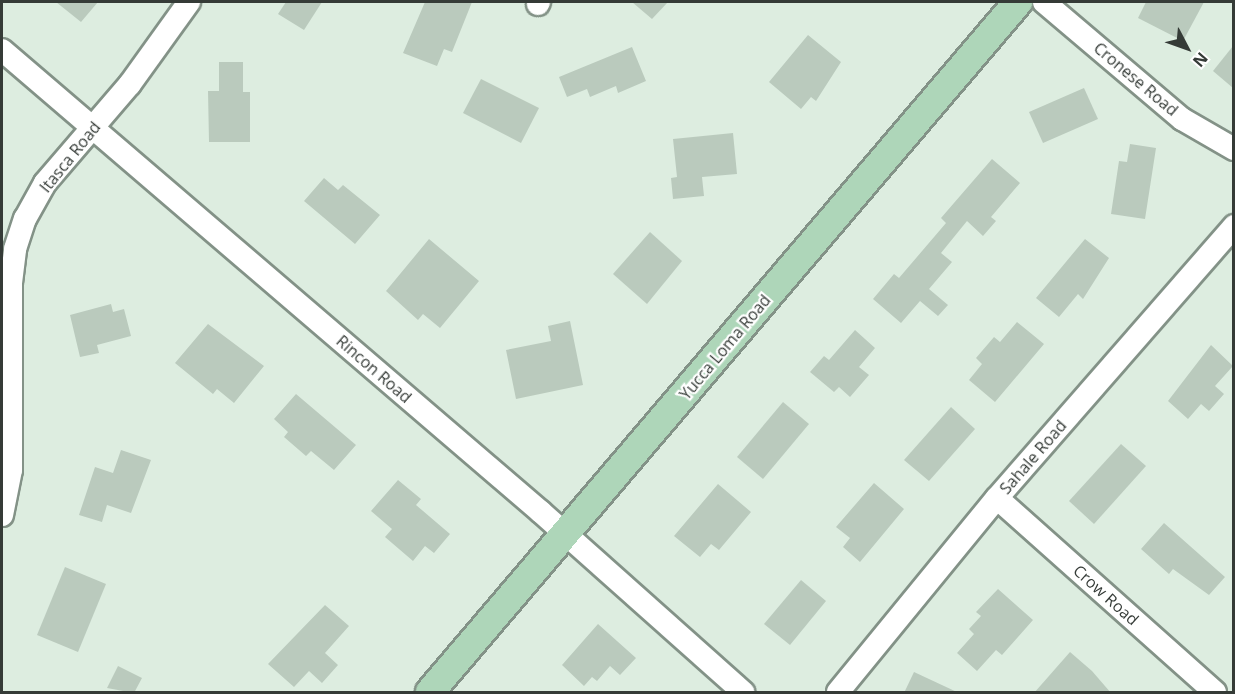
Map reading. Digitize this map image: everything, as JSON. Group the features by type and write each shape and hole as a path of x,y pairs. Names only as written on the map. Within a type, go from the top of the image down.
{"main road":[{"name":"Yucca Loma Road","path":"430,693 1018,2"}],"street":[{"name":"Itasca Road","path":"2,515 11,470 8,380 15,249 45,183 93,128 189,2"},
{"name":"Cronese Road","path":"1044,2 1182,118 1233,149"},
{"name":"Rincon Road","path":"2,50 566,534 743,693"},
{"name":"Sahale Road","path":"838,693 997,498 1233,226"},
{"name":"Crow Road","path":"997,498 1215,693"}],"building":[{"path":"56,2 98,2 81,22"},
{"path":"286,2 322,2 304,30 278,14"},
{"path":"425,2 472,2 452,52 444,49 437,66 403,53"},
{"path":"632,2 668,2 652,19"},
{"path":"1146,2 1204,2 1183,41 1138,18"},
{"path":"808,35 841,62 816,101 811,97 801,109 769,82"},
{"path":"1233,46 1233,88 1213,71"},
{"path":"632,47 646,81 618,93 616,86 590,97 587,89 567,97 559,77"},
{"path":"219,62 243,62 243,92 250,92 250,142 209,142 208,91 219,91"},
{"path":"481,79 539,108 521,143 463,113"},
{"path":"1084,88 1098,119 1043,143 1029,112"},
{"path":"733,133 737,174 702,177 704,196 673,199 671,178 677,177 673,139"},
{"path":"1130,144 1156,148 1145,219 1111,214 1119,161 1127,162"},
{"path":"992,159 1020,183 991,217 996,221 983,236 967,221 941,253 952,262 929,289 948,305 938,316 920,301 901,323 873,299 894,274 899,278 946,223 941,218"},
{"path":"324,178 338,190 343,185 380,215 355,244 304,201"},
{"path":"650,232 682,261 647,304 613,274"},
{"path":"429,239 479,281 440,328 423,314 418,320 386,291"},
{"path":"1085,239 1109,258 1083,299 1078,294 1059,317 1036,298"},
{"path":"111,304 113,312 124,309 131,336 97,345 99,353 80,357 70,315"},
{"path":"570,321 583,385 516,399 506,350 551,341 548,326"},
{"path":"1017,322 1044,344 995,402 969,380 982,364 976,358 994,337 1000,342"},
{"path":"208,324 264,366 234,403 217,389 213,394 175,363"},
{"path":"855,330 875,348 859,367 869,375 850,397 839,387 834,392 810,372 824,356 829,360"},
{"path":"1211,345 1233,366 1215,386 1224,394 1209,411 1201,404 1188,419 1168,401"},
{"path":"296,394 356,445 334,470 311,451 306,456 284,437 288,432 274,419"},
{"path":"783,402 809,424 763,479 737,457"},
{"path":"951,407 975,429 929,481 904,460"},
{"path":"1121,444 1146,466 1094,524 1069,501"},
{"path":"121,450 151,460 131,513 107,505 102,522 79,515 95,467 113,473"},
{"path":"398,480 421,499 416,505 450,534 434,553 425,546 413,561 385,537 392,529 371,511"},
{"path":"874,483 904,509 860,562 843,547 850,538 836,527"},
{"path":"718,484 751,512 719,550 711,544 700,557 674,536"},
{"path":"1164,523 1225,577 1209,595 1173,569 1169,574 1141,549"},
{"path":"65,567 106,584 78,652 37,635"},
{"path":"801,580 826,601 790,645 764,624"},
{"path":"998,589 1033,620 1002,655 996,650 977,671 957,653 974,634 969,629 981,616 976,612"},
{"path":"325,605 349,626 325,653 338,665 322,683 309,671 294,687 268,664"},
{"path":"598,624 636,658 620,675 610,666 597,681 592,677 584,686 562,665"},
{"path":"1070,652 1092,671 1111,693 1034,693"},
{"path":"118,666 142,678 134,693 107,688"},
{"path":"914,672 959,693 904,693"}]}
